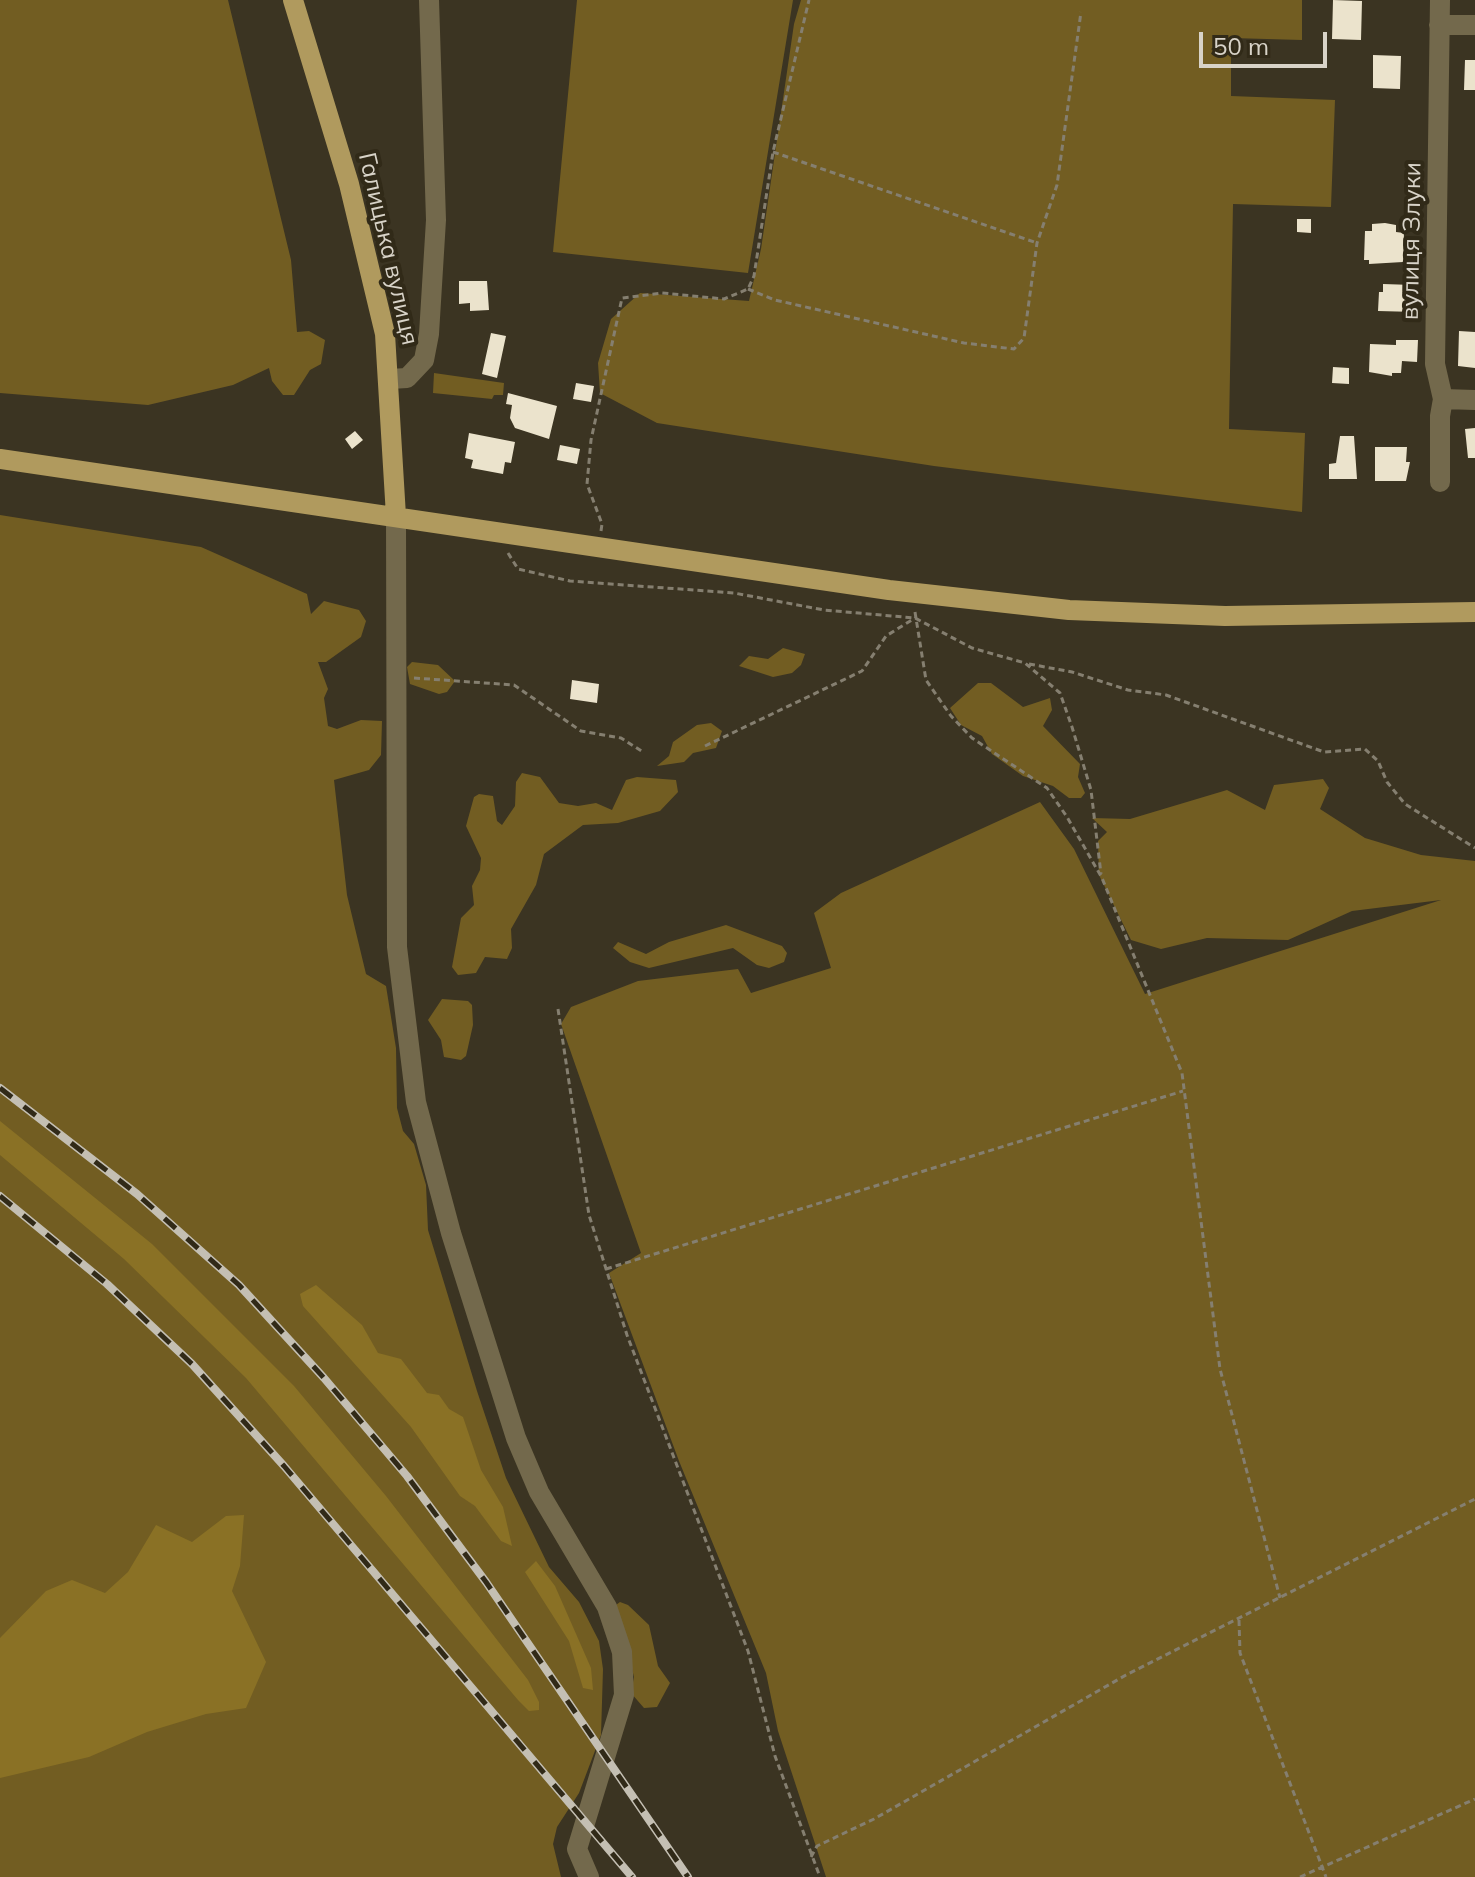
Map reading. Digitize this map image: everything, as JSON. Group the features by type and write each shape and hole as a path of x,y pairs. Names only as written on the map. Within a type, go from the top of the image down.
{"main road":[{"name":"Галицька вулиця","path":"293,0 349,184 385,334 396,516"},
{"path":"0,459 917,593 1145,614 1475,612"}],"street":[{"path":"390,379 407,378 424,360 430,321 436,220 429,0"},
{"name":"вулиця Злуки","path":"1440,0 1435,364 1443,399 1440,482"},
{"path":"1439,25 1475,25"},
{"path":"1443,399 1475,400"},
{"path":"396,516 399,675 397,947 416,1102 455,1247 516,1438 539,1492 607,1607 622,1652 624,1695 577,1849 589,1877"}],"path":[{"path":"598,546 602,524 587,484 591,440 622,298 662,293 724,299 748,289 754,276 773,152 809,0"},
{"path":"748,289 789,304 964,343 1014,349 1024,338 1037,243 1057,185 1081,12"},
{"path":"773,152 1037,243"},
{"path":"494,531 518,569 570,581 734,593 824,610 915,618 972,648 1072,672 1128,690 1166,695 1324,752 1365,749 1378,761 1387,782 1405,804 1475,848"},
{"path":"917,593 915,618 926,680 951,716 972,738 1047,788 1102,878 1182,1073 1220,1369 1280,1598"},
{"path":"705,746 862,671 886,636 915,618"},
{"path":"1025,663 1060,693 1091,790 1102,878"},
{"path":"399,675 426,680 514,685 581,731 621,738 643,752"},
{"path":"558,1009 589,1215 627,1335 748,1651 775,1756 820,1877"},
{"path":"606,1269 1184,1091"},
{"path":"811,1857 817,1846 874,1819 1126,1675 1475,1499"},
{"path":"1239,1620 1240,1653 1326,1877"},
{"path":"1300,1877 1475,1799"}],"shaded area":[{"path":"0,0 228,0 291,260 297,332 309,331 325,340 321,364 310,370 294,395 283,395 272,381 269,368 233,385 148,405 0,393"},
{"path":"577,0 793,0 748,273 553,252"},
{"path":"801,0 1302,0 1302,40 1231,38 1231,96 1335,100 1331,207 1233,204 1229,429 1305,433 1302,512 934,466 657,423 600,393 598,363 611,319 640,293 749,301 761,249 794,24"},
{"path":"434,373 504,383 503,395 494,395 492,399 433,393"},
{"path":"0,515 201,547 307,594 311,614 324,601 359,610 366,621 361,637 326,662 318,662 328,689 324,698 328,726 337,729 361,720 382,721 381,755 369,770 334,780 347,895 366,974 386,986 396,1048 397,1108 403,1131 414,1144 426,1185 428,1230 506,1478 549,1567 579,1602 599,1641 603,1669 601,1735 579,1793 557,1827 553,1844 561,1877 0,1877"},
{"path":"783,648 805,654 801,665 792,673 773,677 739,666 749,656 768,659"},
{"path":"412,662 438,665 455,681 447,692 439,694 410,684 407,667"},
{"path":"978,683 991,683 1023,707 1050,698 1052,710 1043,726 1080,764 1078,777 1085,793 1081,798 1069,798 1053,786 1023,776 992,754 982,736 961,725 950,708"},
{"path":"711,723 722,731 716,748 693,753 684,762 657,766 669,756 673,742 697,725"},
{"path":"522,773 540,777 559,803 578,806 596,803 612,810 626,780 637,777 676,780 678,792 660,811 618,823 583,825 544,854 536,885 511,929 512,948 507,959 485,957 476,973 458,975 452,967 461,918 474,905 472,886 480,870 481,858 466,826 474,797 479,794 493,796 497,821 502,825 515,806 516,782"},
{"path":"1323,779 1329,788 1320,809 1365,838 1421,855 1475,861 1475,1877 826,1877 778,1731 766,1673 679,1461 609,1273 641,1253 561,1024 571,1007 638,981 738,969 751,993 831,968 814,913 841,893 1040,802 1074,849 1145,994 1441,900 1352,911 1288,940 1207,938 1161,949 1131,940 1099,875 1098,841 1107,832 1092,818 1130,819 1227,790 1265,810 1274,785"},
{"path":"726,925 782,946 787,953 784,962 769,968 757,965 733,948 649,968 630,962 613,948 618,942 646,954 669,942"},
{"path":"442,999 468,1001 472,1005 473,1025 466,1056 461,1060 444,1057 441,1040 428,1020"},
{"path":"0,1121 152,1244 294,1386 386,1496 528,1680 539,1702 539,1710 529,1711 518,1700 246,1378 124,1259 0,1155"},
{"path":"316,1285 362,1325 378,1353 401,1359 427,1393 439,1395 449,1409 463,1417 481,1470 503,1507 512,1546 501,1541 475,1506 460,1496 411,1427 303,1306 300,1294"},
{"path":"244,1515 240,1566 232,1591 266,1662 246,1708 206,1714 147,1732 89,1757 0,1778 0,1638 46,1591 72,1580 105,1593 128,1572 156,1525 192,1542 226,1516"},
{"path":"536,1561 555,1586 591,1668 593,1690 583,1688 569,1641 525,1572"},
{"path":"620,1602 628,1605 649,1625 658,1666 670,1683 657,1707 644,1708 631,1693 634,1677 616,1605"}],"building":[{"path":"1333,0 1362,1 1361,40 1332,39"},
{"path":"1373,55 1401,56 1400,89 1373,88"},
{"path":"1465,60 1475,60 1475,90 1464,90"},
{"path":"1297,219 1311,219 1311,233 1297,232"},
{"path":"1372,224 1396,225 1396,232 1404,233 1403,262 1369,264 1369,260 1364,260 1365,231 1372,231"},
{"path":"459,281 487,281 489,310 470,311 470,303 459,304"},
{"path":"1383,284 1413,285 1416,312 1378,311 1379,292 1383,292"},
{"path":"1459,331 1475,332 1475,368 1458,366"},
{"path":"491,333 506,336 497,378 482,374"},
{"path":"1396,340 1418,340 1417,362 1402,361 1401,373 1392,373 1392,376 1369,372 1370,344 1396,345"},
{"path":"1333,367 1349,368 1349,384 1332,383"},
{"path":"576,383 594,386 591,402 573,399"},
{"path":"508,393 557,406 549,439 515,428 510,418 512,405 506,404"},
{"path":"1475,428 1475,458 1468,458 1465,429"},
{"path":"355,431 363,440 352,449 345,439"},
{"path":"469,433 515,442 511,463 505,462 503,474 471,468 473,460 465,458"},
{"path":"1340,436 1354,436 1357,479 1329,479 1329,464 1336,463"},
{"path":"560,445 580,449 577,464 557,460"},
{"path":"1375,447 1407,447 1406,462 1410,462 1406,481 1375,481"},
{"path":"572,680 599,684 597,703 570,699"}],"railway":[{"path":"0,1088 137,1194 239,1285 324,1378 407,1476 486,1582 688,1877"},
{"path":"0,1196 107,1284 192,1364 284,1466 632,1877"}]}
